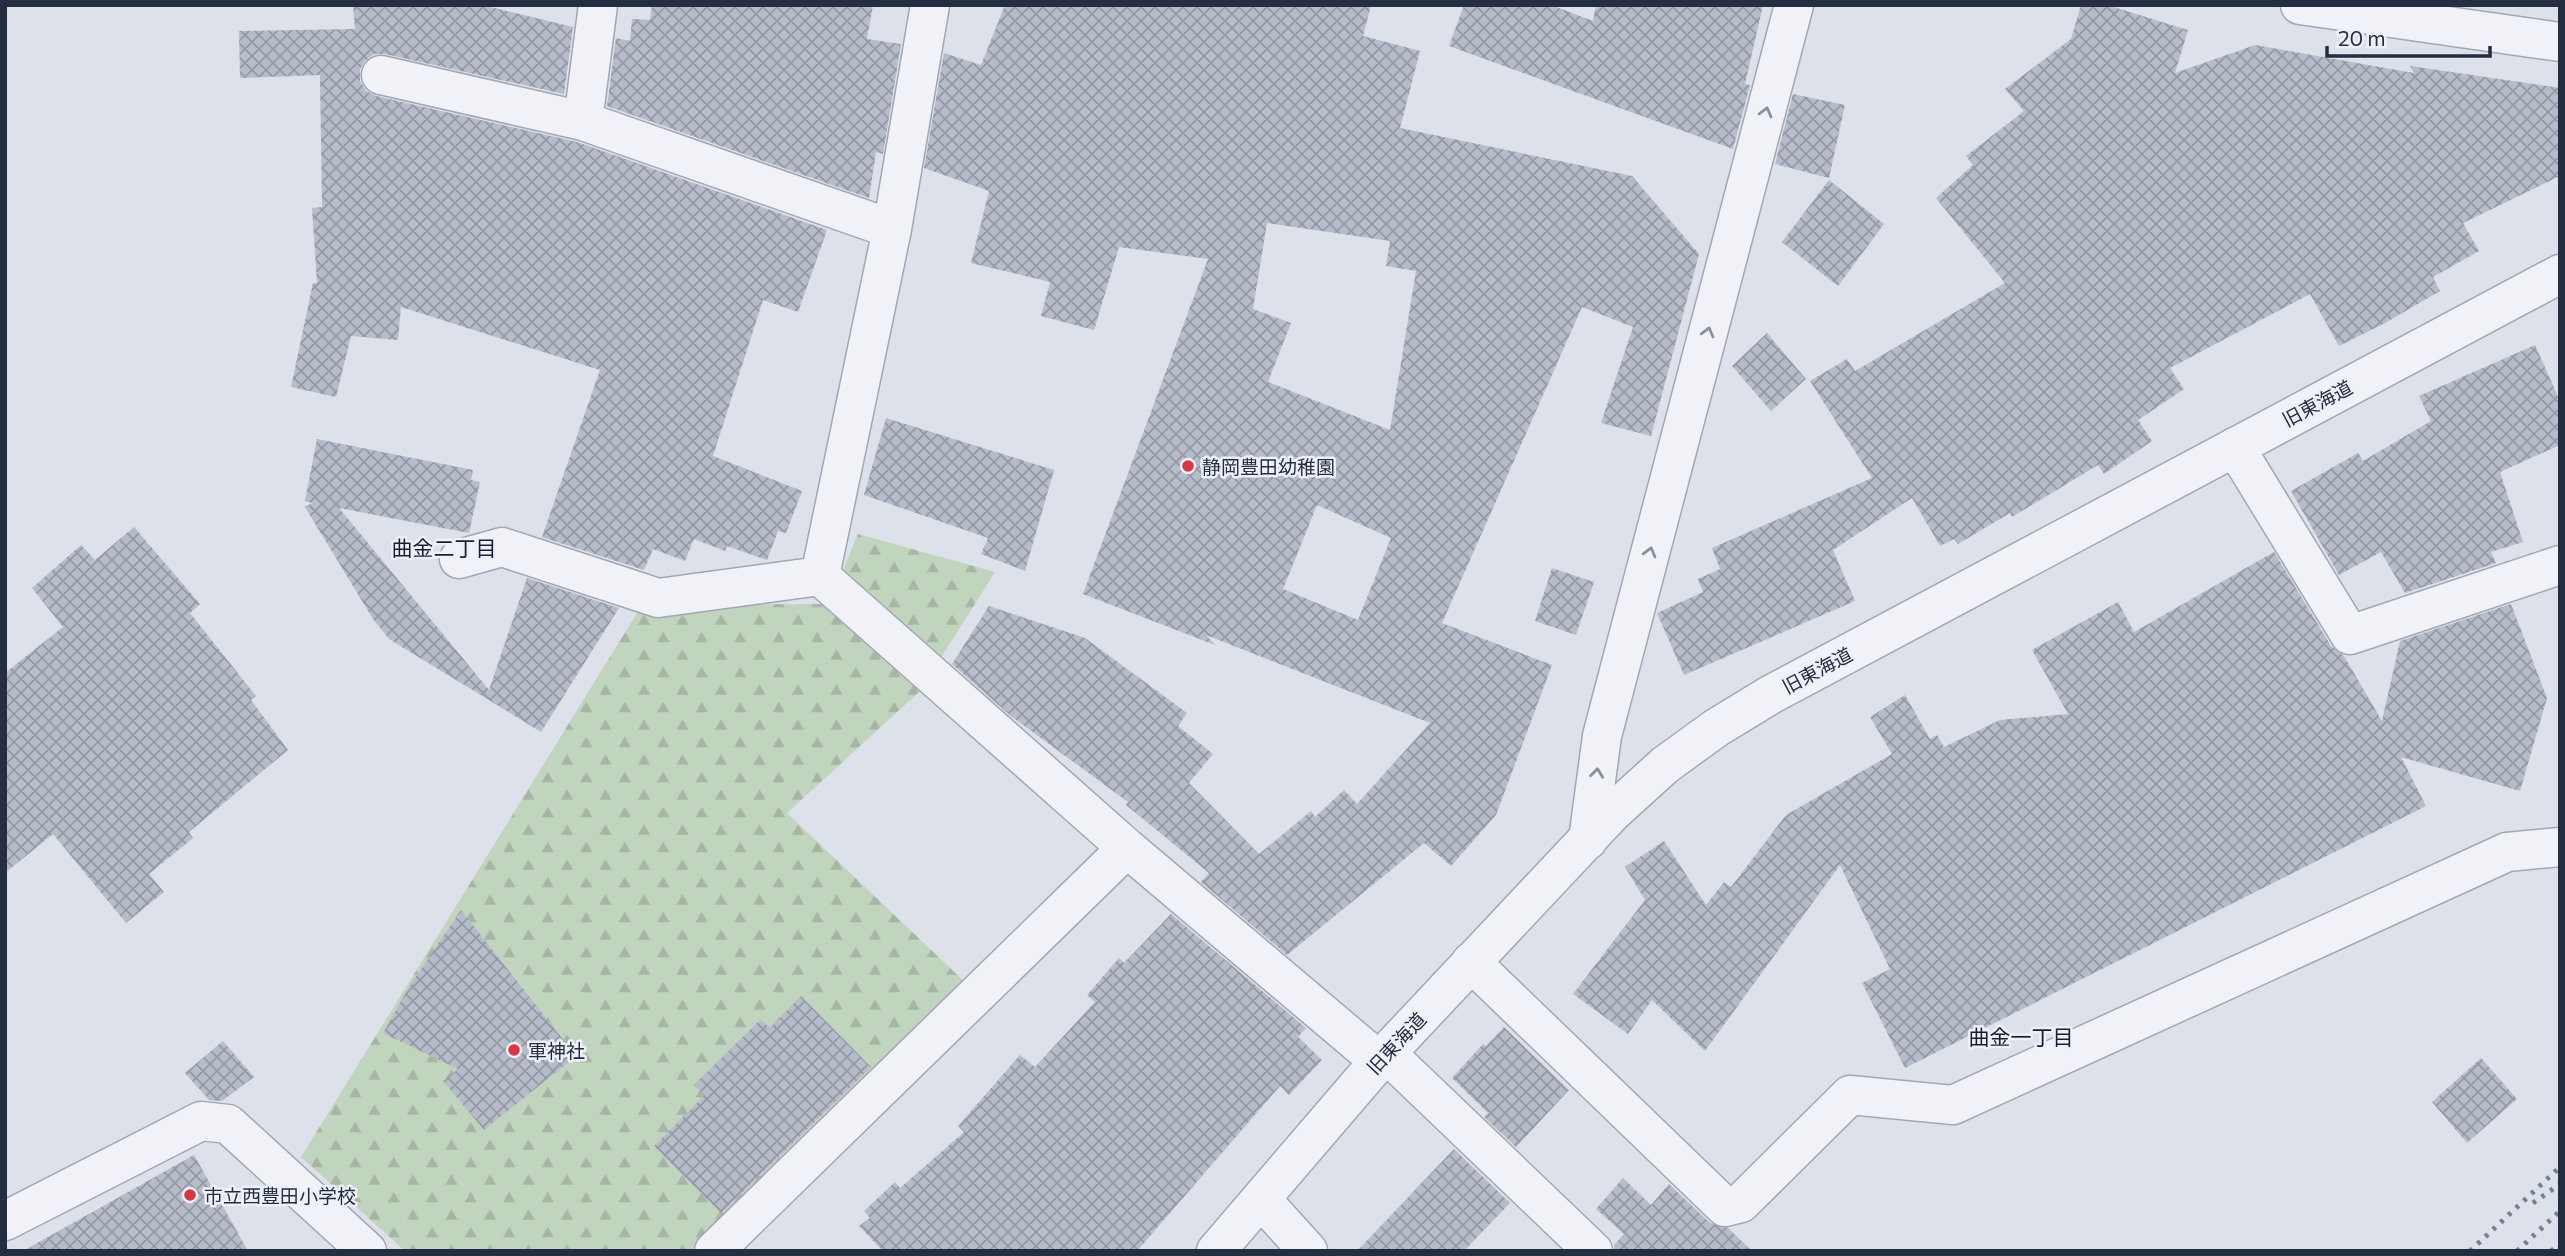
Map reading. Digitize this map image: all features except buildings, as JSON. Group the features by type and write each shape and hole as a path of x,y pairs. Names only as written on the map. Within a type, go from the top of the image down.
{"street":[{"path":"583,121 598,5"},
{"path":"820,576 892,229 930,5"},
{"path":"1588,841 1602,736 1794,5"},
{"path":"2300,5 2560,41"},
{"path":"381,75 583,121 892,229"},
{"name":"旧東海道","path":"1216,1251 1383,1057 1612,813 1665,765 1716,728 1770,695 2560,274"},
{"path":"2235,447 2350,635 2560,565"},
{"path":"458,559 502,547 658,598 820,576 1127,848 1383,1057 1593,1251"},
{"path":"1471,962 1725,1207 1741,1203 1850,1095 1953,1105 2507,852 2560,847"},
{"path":"714,1251 1127,848"},
{"path":"5,1221 201,1121 228,1124 367,1251"},
{"path":"1261,1199 1308,1251"}],"green space":[{"path":"858,534 995,572 920,691 787,813 968,985 699,1251 405,1251 301,1157 642,605 829,604"}],"railway":[{"path":"2470,1251 2560,1167"},
{"path":"2533,1203 2560,1184"},
{"path":"2517,1251 2560,1211"},
{"path":"2551,1251 2560,1244"}],"place":[{"name":"静岡豊田幼稚園","path":"1188,466"},
{"name":"軍神社","path":"514,1050"},
{"name":"市立西豊田小学校","path":"190,1195"}],"district":[{"name":"曲金二丁目","path":"444,547"},
{"name":"曲金一丁目","path":"2021,1036"}]}
